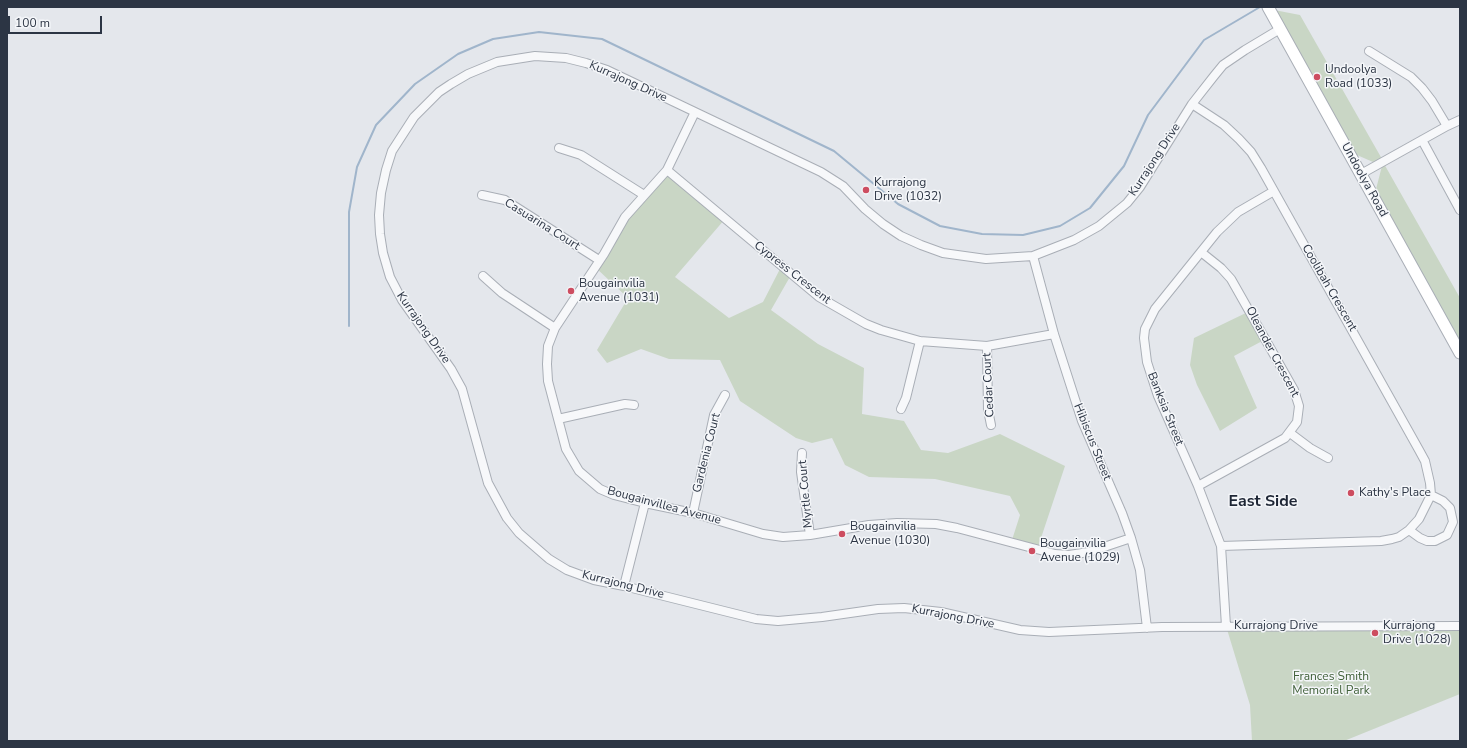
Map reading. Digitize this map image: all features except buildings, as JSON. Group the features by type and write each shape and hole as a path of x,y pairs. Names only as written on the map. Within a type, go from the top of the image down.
{"main road":[{"name":"Undoolya Road","path":"1268,8 1460,353"}],"street":[{"name":"Kurrajong Drive","path":"1280,29 1245,50 1224,65 1203,88 1140,187 1127,203 1098,226 1074,240 1033,256 986,259 943,253 921,245 901,236 883,224 843,186 821,172 607,70 566,58 535,56 496,62 483,67 451,84 427,103 414,117 392,152 386,170 381,193 380,215 380,234 383,253 390,277 402,300 452,369 462,388 488,483 507,518 534,548 549,559 568,570 594,580 756,619 778,621 822,617 878,609 904,608 941,612 1023,631 1048,632 1226,626 1460,626"},
{"path":"1369,51 1411,77 1422,88 1447,126"},
{"name":"Coolibah Crescent","path":"1192,104 1224,125 1251,152 1329,287 1425,461 1430,483 1430,495 1420,519 1399,537 1381,541 1221,546"},
{"name":"Bougainvillea Avenue","path":"695,112 667,170 625,218 555,328 548,346 548,381 566,449 579,471 600,489 614,495 693,513 763,534 783,537 810,535 869,525 897,523 936,524 957,528 1049,553 1069,555 1090,552 1130,538"},
{"path":"1361,174 1460,120"},
{"path":"1422,140 1460,210"},
{"path":"559,148 581,155 644,195"},
{"name":"Cypress Crescent","path":"667,170 819,297 866,324 881,330 920,341 987,346 1054,334"},
{"name":"Banksia Street","path":"1226,626 1221,546 1198,486 1158,396 1147,362 1144,338 1145,329 1155,309 1217,232 1238,212 1274,191"},
{"name":"Casuarina Court","path":"482,195 505,200 599,260"},
{"name":"Oleander Crescent","path":"1201,252 1221,268 1231,279 1294,390 1298,400 1298,415 1294,427 1290,433"},
{"name":"Hibiscus Street","path":"1033,256 1054,334 1082,421 1122,514 1140,570 1147,628"},
{"path":"483,276 502,293 555,328"},
{"path":"901,409 906,398 920,341"},
{"name":"Cedar Court","path":"987,346 988,410 991,425"},
{"name":"Gardenia Court","path":"693,513 714,415 725,395"},
{"path":"558,419 625,404 634,405"},
{"path":"1198,486 1275,444 1290,433 1310,448 1328,458"},
{"name":"Myrtle Court","path":"802,453 801,472 810,535"},
{"path":"1409,530 1427,541 1435,541 1447,535 1453,522 1450,508 1443,501 1430,495"},
{"path":"624,586 645,503"}],"green space":[{"path":"1269,9 1300,15 1382,159 1373,162 1357,155"},
{"path":"1383,162 1460,298 1460,353 1374,197"},
{"path":"667,170 725,219 675,277 729,318 763,302 781,267 791,275 771,310 818,344 864,368 862,414 904,421 921,450 948,453 1000,434 1065,466 1037,550 1011,543 1020,515 1010,496 935,479 869,477 845,465 832,438 812,443 796,438 740,401 720,360 669,359 641,349 607,363 597,350 628,298 595,267 625,217"},
{"path":"1250,311 1266,339 1234,356 1257,408 1220,431 1197,385 1190,365 1194,338"},
{"name":"Frances Smith Memorial Park","path":"1226,626 1460,626 1460,694 1344,741 1252,741 1250,705"}],"waterway":[{"path":"349,326 349,212 357,167 376,125 415,84 458,54 493,39 539,32 602,39 834,151 898,204 940,226 982,234 1023,235 1060,226 1090,208 1124,166 1148,115 1204,40 1260,7"}],"place":[{"name":"Undoolya Road (1033)","path":"1317,77"},
{"name":"Kurrajong Drive (1032)","path":"866,190"},
{"name":"Bougainvilia Avenue (1031)","path":"571,291"},
{"name":"Kathy's Place","path":"1351,493"},
{"name":"Bougainvilia Avenue (1030)","path":"842,534"},
{"name":"Bougainvilia Avenue (1029)","path":"1032,551"},
{"name":"Kurrajong Drive (1028)","path":"1375,633"}],"district":[{"name":"East Side","path":"1263,502"}]}
